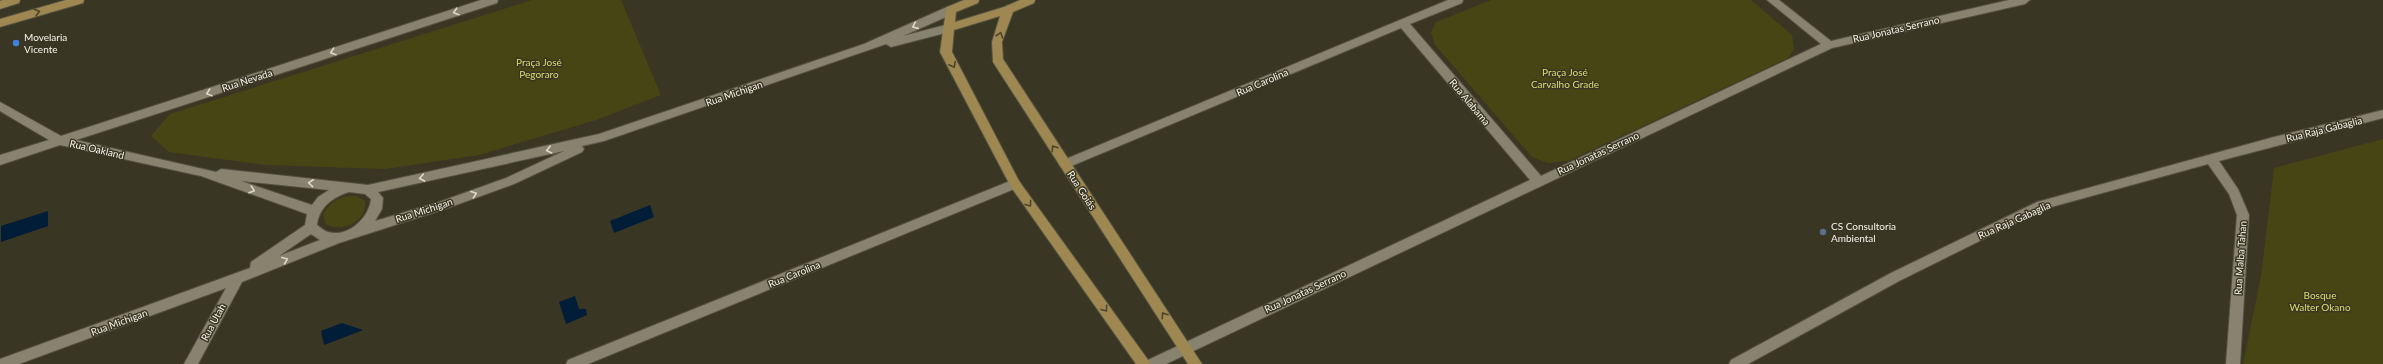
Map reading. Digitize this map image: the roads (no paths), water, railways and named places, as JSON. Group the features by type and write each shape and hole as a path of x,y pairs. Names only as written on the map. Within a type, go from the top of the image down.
{"main road":[{"path":"0,4 15,0"},
{"path":"0,23 79,0"},
{"path":"974,0 951,10 946,52 1015,184 1144,364"},
{"path":"949,28 1008,10 1030,0"},
{"name":"Rua Goiás","path":"1008,10 997,42 997,59 1195,364"}],"street":[{"name":"Rua Nevada","path":"0,160 493,0"},
{"name":"Rua Carolina","path":"1065,164 1458,0"},
{"path":"1772,0 1829,45"},
{"name":"Rua Jonatas Serrano","path":"1153,364 1829,45 2025,0"},
{"name":"Rua Michigan","path":"369,189 600,138 868,47 951,10"},
{"name":"Rua Alabama","path":"1403,23 1538,181"},
{"name":"Rua Michigan","path":"868,47 949,28"},
{"name":"Rua Oakland","path":"0,106 61,141 202,172 350,187"},
{"name":"Rua Raja Gabaglia","path":"1736,364 1895,276 2041,205 2383,114"},
{"name":"Rua Michigan","path":"357,231 441,206 510,181 600,138"},
{"name":"Rua Malba Tahan","path":"2212,160 2234,192 2243,215 2233,364"},
{"name":"Rua Oakland","path":"202,172 314,211"},
{"name":"Rua Carolina","path":"573,364 1015,184"},
{"path":"350,187 369,189 375,193 378,200 378,208 367,225 357,231 342,236 324,237 316,233 311,227 314,211 328,196 350,187"},
{"name":"Rua Michigan","path":"236,280 311,227"},
{"name":"Rua Michigan","path":"3,364 236,280 342,236"},
{"name":"Rua Utah","path":"191,364 236,280"}],"water":[{"path":"650,205 654,217 614,233 610,221"},
{"path":"48,211 48,226 1,242 1,226"},
{"path":"575,296 579,309 586,309 587,315 566,324 559,302"},
{"path":"342,323 363,330 324,345 321,331"}],"place":[{"name":"Movelaria Vicente","path":"16,43"},
{"name":"CS Consultoria Ambiental","path":"1823,232"}],"park label":[{"name":"Praça José Pegoraro","path":"539,68"},
{"name":"Praça José Carvalho Grade","path":"1565,78"},
{"name":"Bosque Walter Okano","path":"2320,300"}]}
